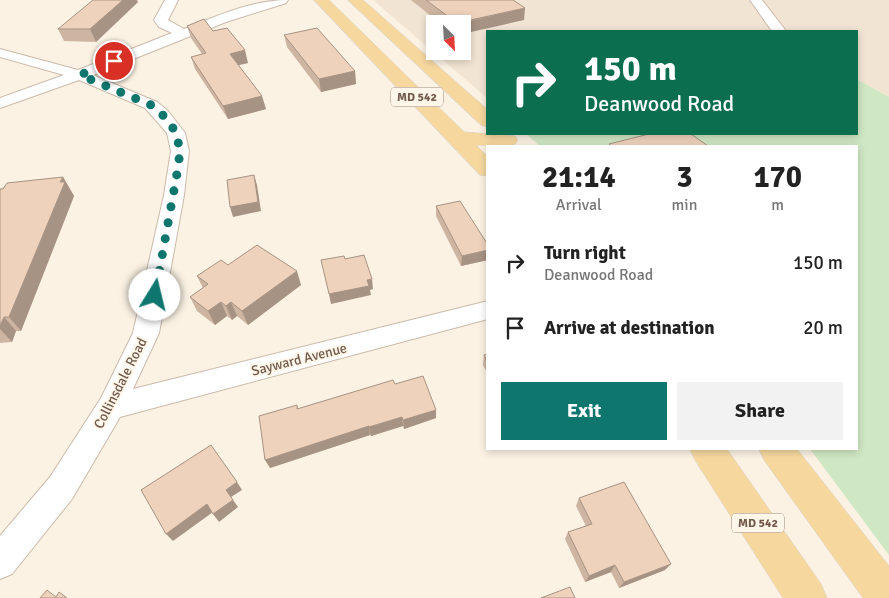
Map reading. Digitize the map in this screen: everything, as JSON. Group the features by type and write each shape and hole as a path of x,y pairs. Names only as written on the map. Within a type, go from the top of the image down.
{"main road":[{"name":"MD 542","path":"321,0 486,168"},
{"name":"MD 542","path":"355,0 486,120"},
{"path":"458,138 508,140"},
{"name":"MD 542","path":"708,450 807,598"},
{"path":"777,450 888,598"}],"street":[{"path":"172,0 161,20 164,24 182,33"},
{"path":"0,103 80,75 182,33 257,6 282,0"},
{"path":"756,0 778,30"},
{"name":"Collinsdale Road","path":"0,53 80,75 151,105 162,114 176,132 180,151 174,195 146,333 111,407 61,488 0,562"},
{"name":"Sayward Avenue","path":"111,407 486,311"}],"shaded area":[{"path":"373,0 889,0 889,97 858,80 858,30 486,30 486,97 443,60 471,60 471,15 426,15 426,46"}],"green space":[{"path":"858,80 889,97 889,555 811,450 858,450 858,145 539,145 527,135 858,134"}],"building":[{"path":"93,0 123,0 90,29 58,29"},
{"path":"426,0 513,0 525,8 471,20 471,15 446,15"},
{"path":"204,19 213,31 227,28 245,50 230,54 262,96 223,106 191,57 206,53 187,26"},
{"path":"317,28 355,71 319,79 284,35"},
{"path":"645,135 692,135 707,145 610,145"},
{"path":"254,175 258,202 230,207 227,180"},
{"path":"63,177 60,182 65,182 9,317 4,317 0,326 0,189 3,189 7,183"},
{"path":"460,201 486,242 486,250 462,256 436,206"},
{"path":"257,245 297,271 242,311 231,302 226,306 221,302 208,311 190,297 208,284 197,276 221,260 228,265"},
{"path":"364,255 372,279 367,280 369,286 329,294 321,260 344,256 345,259"},
{"path":"423,376 436,410 403,420 402,417 369,426 265,460 259,416 297,405 297,409 393,380 395,384"},
{"path":"211,445 237,482 226,490 233,500 213,514 207,504 166,534 141,490"},
{"path":"624,482 671,564 624,582 615,565 589,576 568,532 592,524 579,498"},
{"path":"570,587 575,598 541,598"},
{"path":"47,590 56,597 59,592 67,598 40,598"}],"route":[{"path":"114,61 80,75 151,105 162,114 176,132 180,151 174,195 161,254 155,295"}]}
